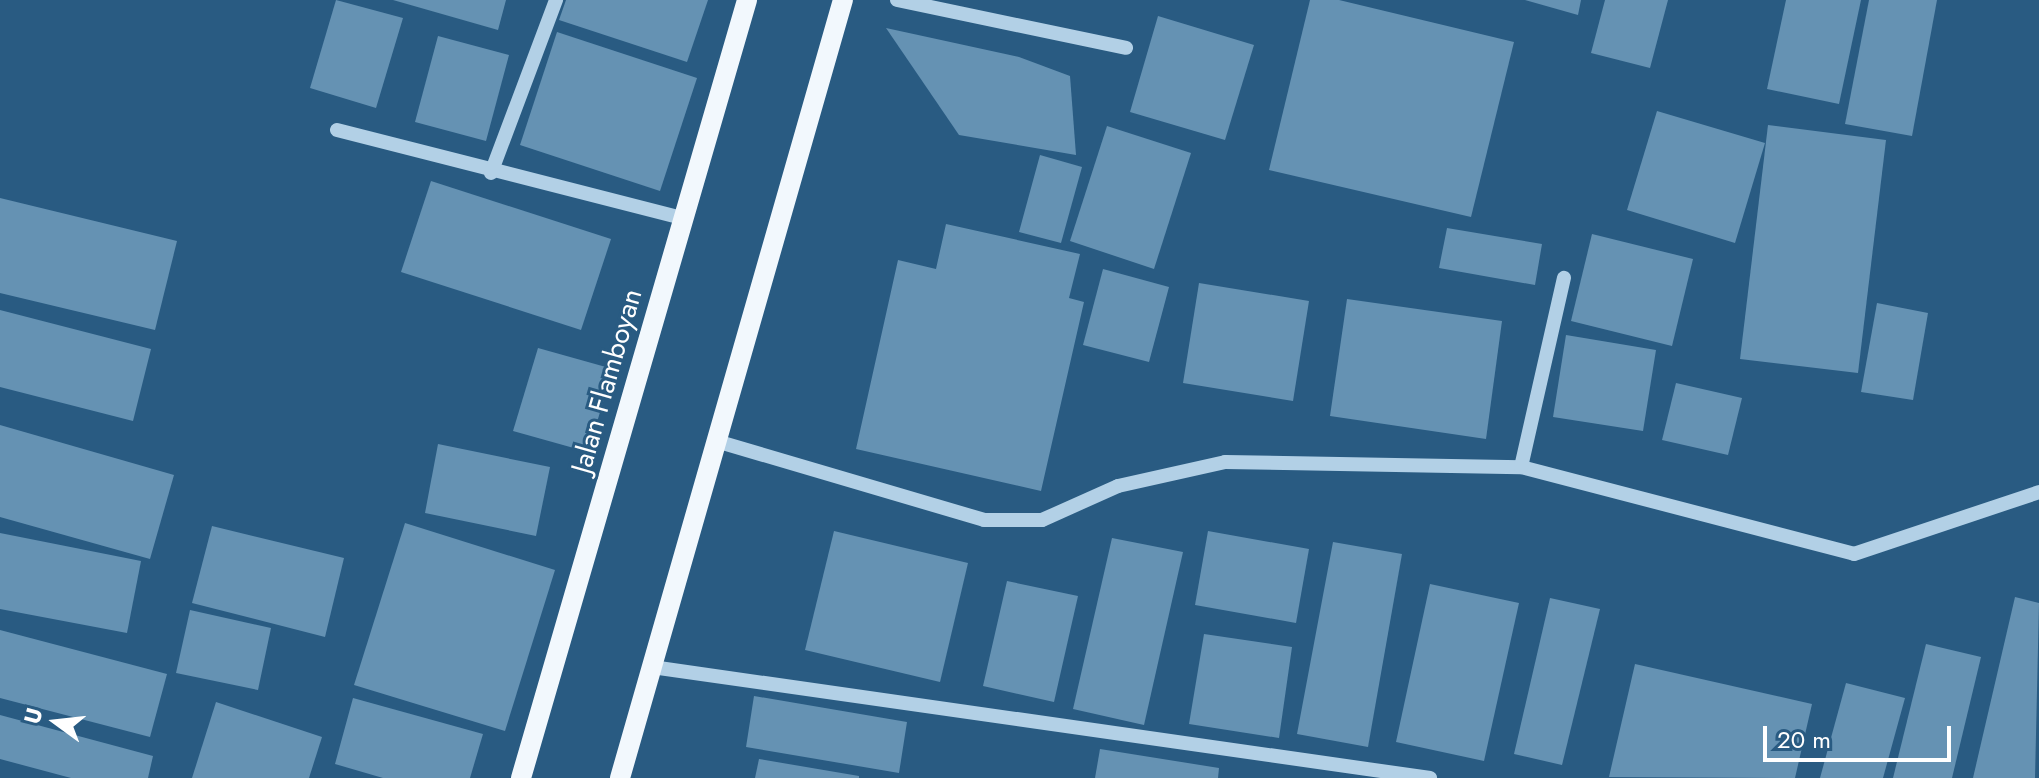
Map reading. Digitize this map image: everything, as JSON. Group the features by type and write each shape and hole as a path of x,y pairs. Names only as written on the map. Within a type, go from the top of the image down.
{"main road":[{"name":"Jalan Flamboyan","path":"521,778 747,0"},
{"path":"620,778 843,0"}],"street":[{"path":"491,173 556,0"},
{"path":"897,0 1126,48"},
{"path":"337,130 491,173 683,218"},
{"path":"1521,467 1564,278"},
{"path":"716,441 984,520 1042,520 1118,486 1225,462 1521,467 1854,554 2039,492"},
{"path":"652,667 1430,778"}],"building":[{"path":"336,0 403,18 376,108 310,88"},
{"path":"393,0 506,0 498,30"},
{"path":"566,0 708,0 687,62 559,20"},
{"path":"1310,0 1339,0 1514,42 1471,217 1269,170"},
{"path":"1525,0 1581,0 1578,15"},
{"path":"1605,0 1668,0 1650,68 1591,53"},
{"path":"1786,0 1861,0 1839,104 1767,89"},
{"path":"1869,0 1937,0 1912,136 1845,124"},
{"path":"1158,16 1254,45 1225,140 1130,112"},
{"path":"886,28 1019,57 1070,76 1076,155 959,135"},
{"path":"557,32 697,78 660,191 520,145"},
{"path":"438,36 509,55 486,141 415,122"},
{"path":"1657,111 1765,143 1735,243 1627,210"},
{"path":"1768,125 1886,140 1858,373 1740,359"},
{"path":"1107,126 1191,153 1154,269 1070,241"},
{"path":"1040,155 1082,167 1061,243 1019,232"},
{"path":"431,181 611,239 581,330 401,272"},
{"path":"0,198 177,241 155,330 0,293"},
{"path":"946,224 1080,254 1069,298 1084,302 1041,491 856,449 898,260 936,269"},
{"path":"1447,228 1542,244 1535,285 1439,268"},
{"path":"1592,234 1693,259 1672,346 1571,321"},
{"path":"1103,269 1169,287 1149,362 1083,345"},
{"path":"1199,283 1309,301 1293,401 1183,383"},
{"path":"1347,299 1502,321 1486,439 1330,416"},
{"path":"1877,303 1928,313 1913,400 1861,392"},
{"path":"0,310 151,349 133,421 0,387"},
{"path":"1566,335 1656,350 1643,431 1553,417"},
{"path":"538,348 613,369 588,452 513,431"},
{"path":"1676,383 1742,398 1728,455 1662,440"},
{"path":"0,425 174,475 150,559 0,517"},
{"path":"438,444 550,467 536,536 425,513"},
{"path":"405,523 555,570 505,731 354,685"},
{"path":"212,526 344,558 325,637 192,603"},
{"path":"834,531 968,563 940,682 805,650"},
{"path":"1208,531 1309,549 1296,623 1195,605"},
{"path":"0,533 141,561 127,633 0,609"},
{"path":"1112,538 1183,552 1144,725 1073,709"},
{"path":"1333,542 1402,554 1368,747 1297,734"},
{"path":"1007,581 1078,596 1054,702 983,686"},
{"path":"1430,584 1519,603 1484,761 1396,742"},
{"path":"2015,597 2039,603 2035,778 1973,778"},
{"path":"1550,598 1600,609 1562,765 1514,754"},
{"path":"190,610 271,628 258,690 176,673"},
{"path":"0,630 167,674 150,737 0,698"},
{"path":"1204,634 1292,647 1279,738 1189,724"},
{"path":"1926,644 1981,657 1952,778 1893,778"},
{"path":"1635,664 1812,704 1795,778 1609,777"},
{"path":"1846,683 1905,698 1883,778 1820,778"},
{"path":"754,696 907,722 899,773 746,747"},
{"path":"353,698 483,734 470,778 383,778 335,764"},
{"path":"216,702 322,737 309,778 192,778"},
{"path":"0,715 153,756 148,778 71,778 0,759"},
{"path":"1100,749 1219,768 1218,778 1095,778"},
{"path":"759,759 859,776 859,778 755,778"}]}
